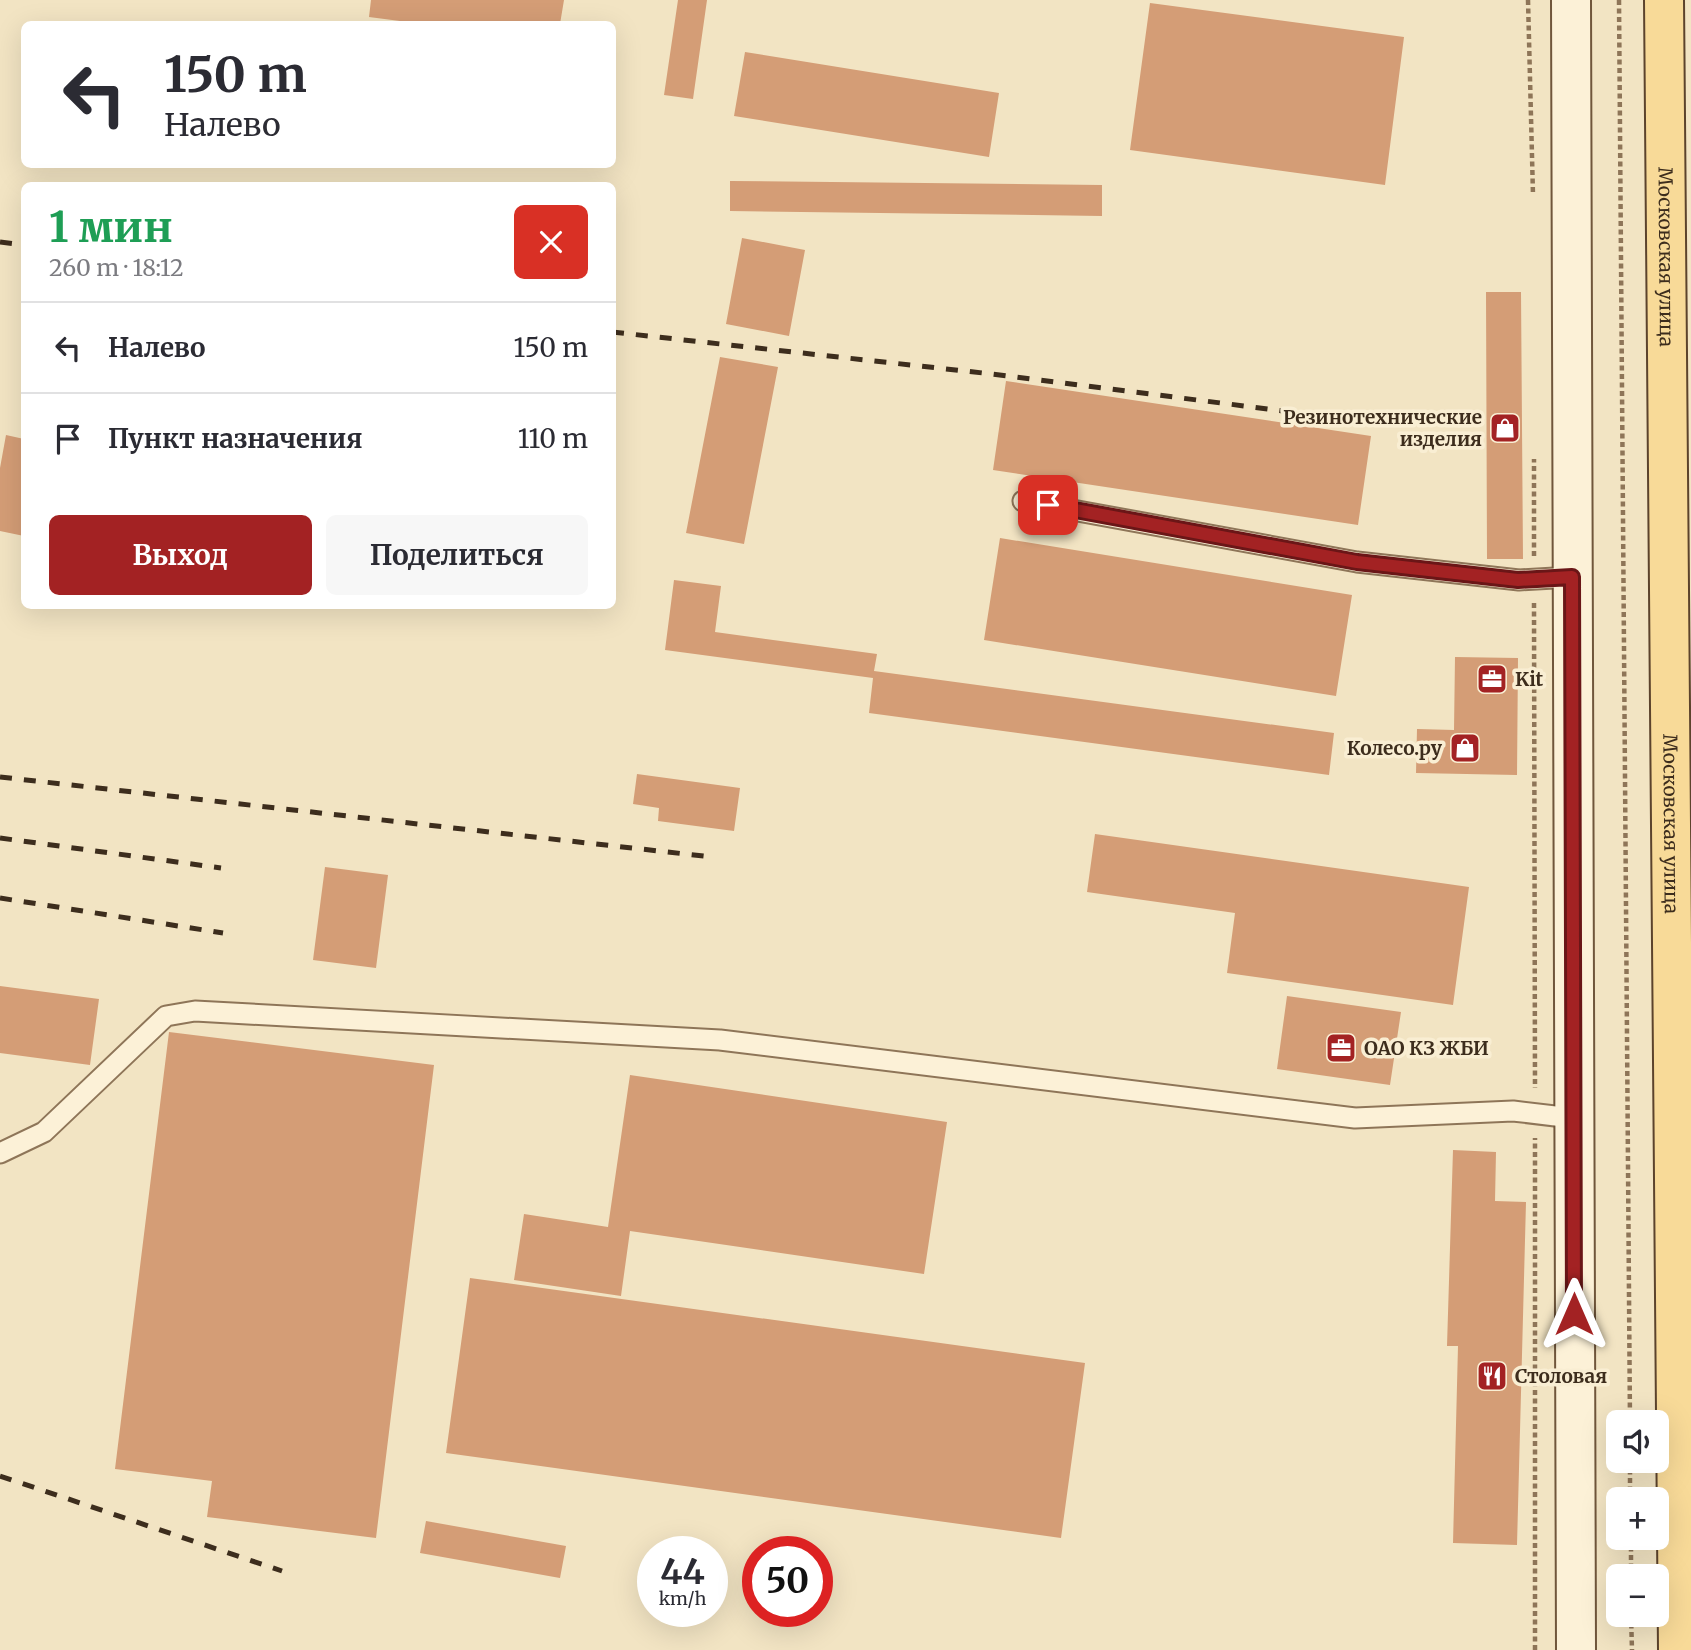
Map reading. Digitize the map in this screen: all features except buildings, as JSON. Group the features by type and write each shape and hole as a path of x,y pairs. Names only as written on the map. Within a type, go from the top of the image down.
{"main road":[{"path":"1571,0 1576,1650"},
{"name":"Московская улица","path":"1664,0 1678,1650"}],"lane":[{"path":"1023,500 1357,562 1518,580 1572,577"},
{"path":"0,1153 44,1132 166,1016 195,1011 720,1040 1355,1118 1513,1111 1573,1118"}],"path":[{"path":"1528,0 1534,205"},
{"path":"1619,0 1630,1410"},
{"path":"1534,454 1535,1650"},
{"path":"1631,1627 1632,1650"}],"railway":[{"path":"0,242 21,245"},
{"path":"616,332 992,374 1347,419"},
{"path":"0,777 712,857"},
{"path":"0,838 221,868"},
{"path":"0,898 223,933"},
{"path":"0,1476 282,1571"}],"place":[{"name":"Резинотехнические изделия","path":"1505,428"},
{"name":"Kit","path":"1492,679"},
{"name":"Колесо.ру","path":"1465,748"},
{"name":"ОАО КЗ ЖБИ","path":"1341,1048"},
{"name":"Столовая","path":"1492,1376"}],"route":[{"path":"1048,505 1357,562 1518,580 1572,577 1574,1314"}]}
